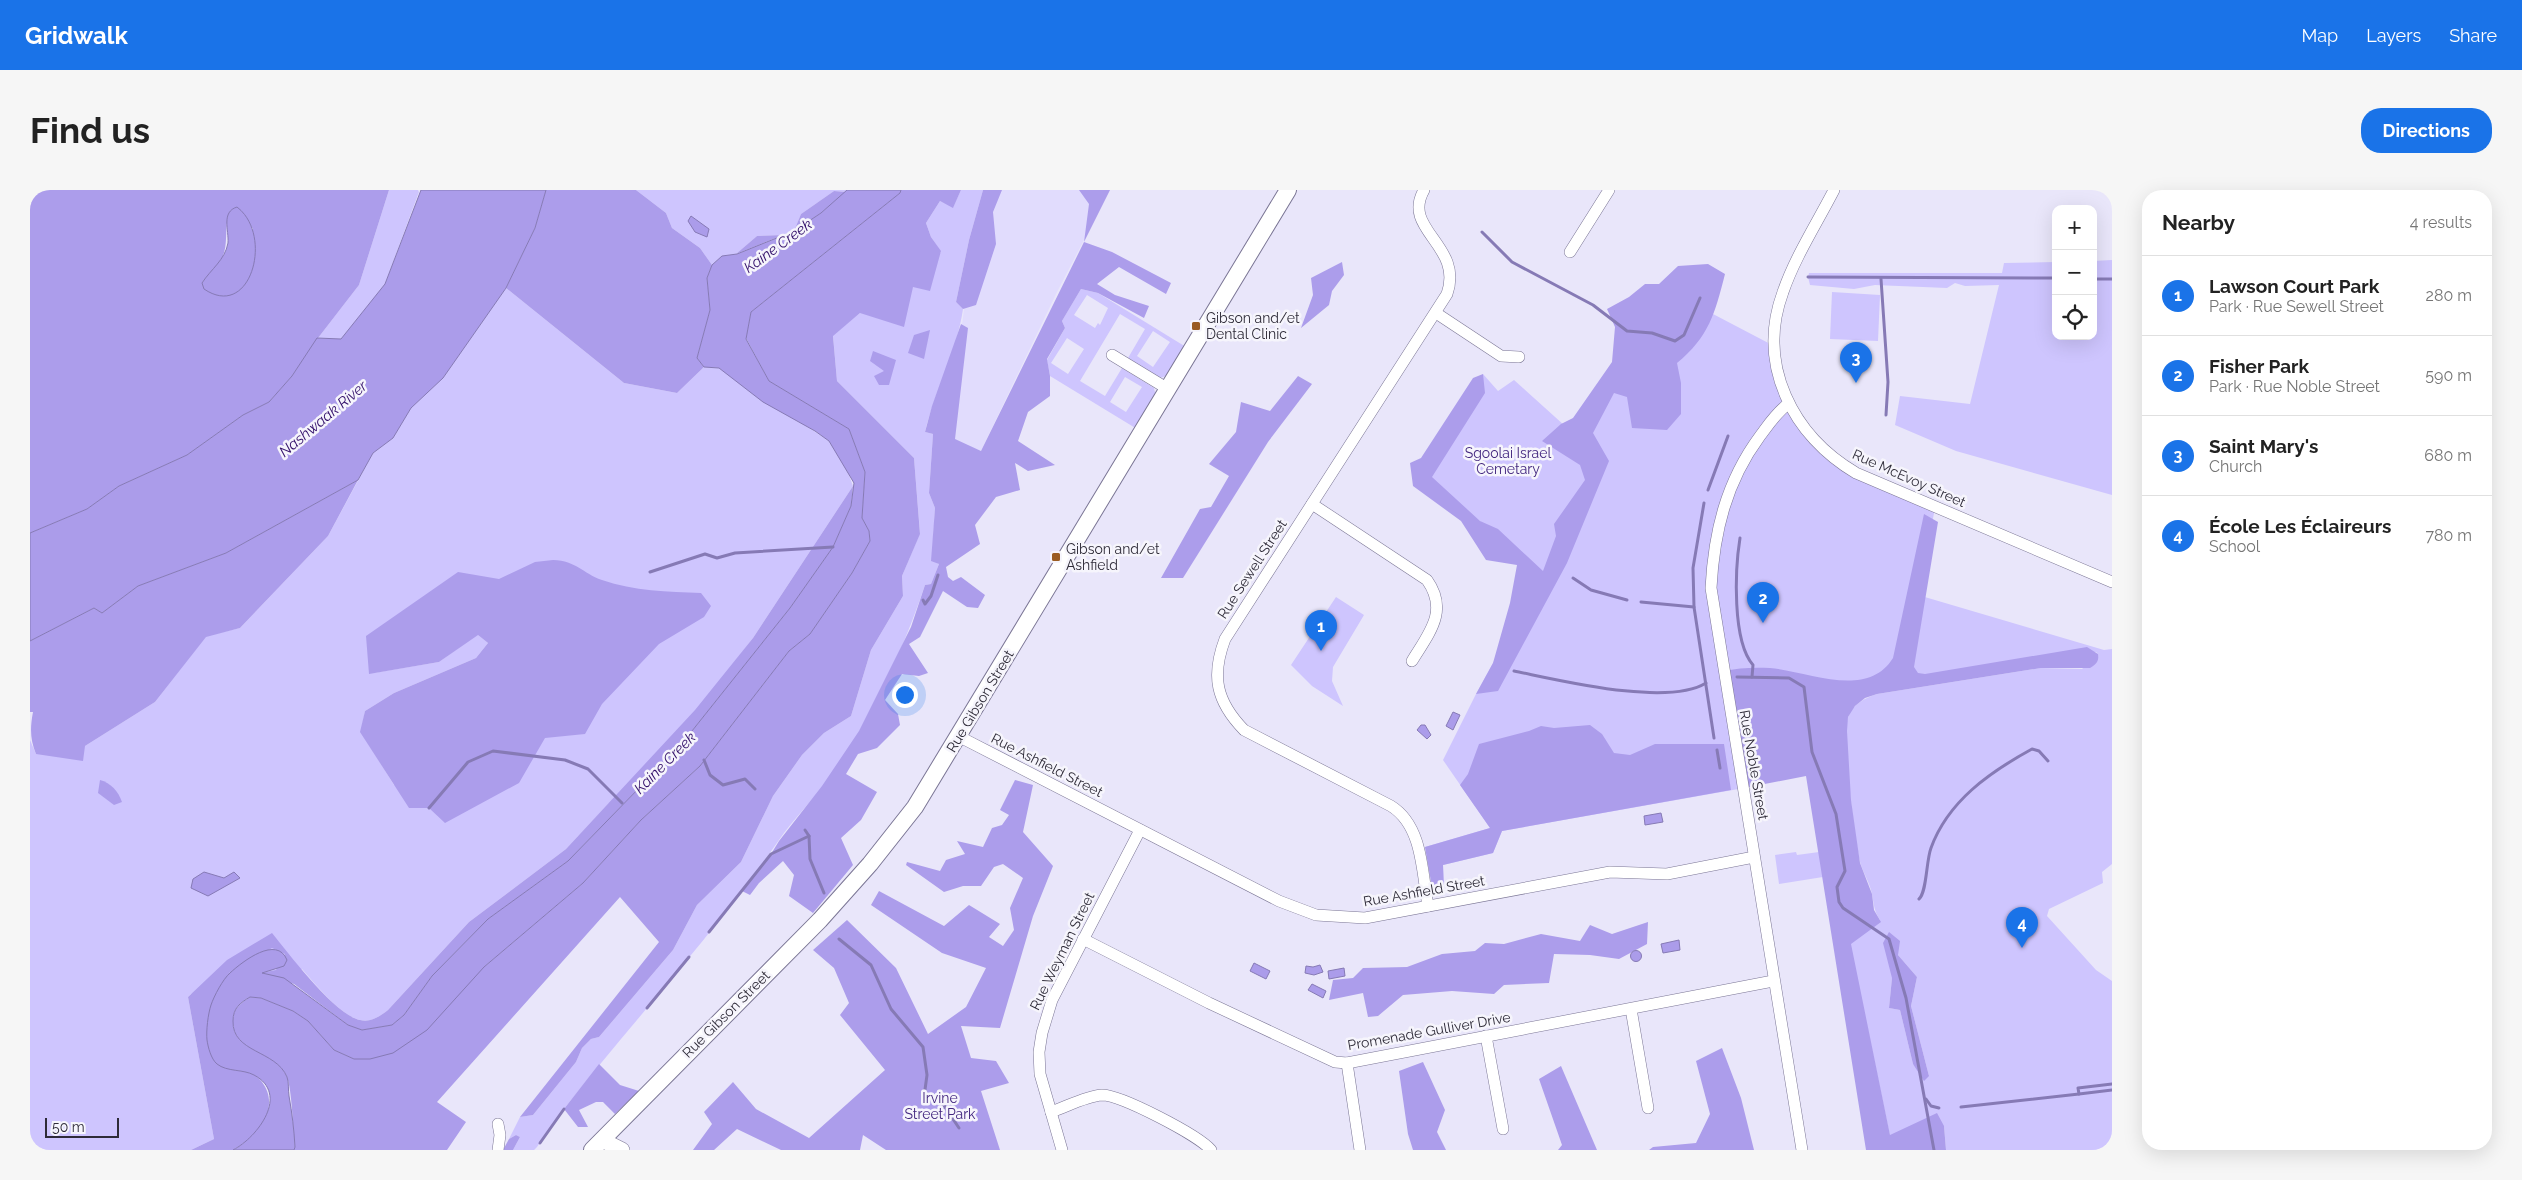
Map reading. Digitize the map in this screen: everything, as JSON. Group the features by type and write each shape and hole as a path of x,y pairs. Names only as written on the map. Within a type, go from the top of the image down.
{"main road":[{"name":"Rue Gibson Street","path":"597,1145 850,888 915,807 1288,190"}],"street":[{"name":"Rue Sewell Street","path":"1424,190 1419,201 1420,219 1447,258 1451,275 1447,294 1225,639 1216,669 1218,686 1223,702 1232,718 1244,730 1400,812 1412,827 1415,837 1428,906"},
{"path":"1570,252 1609,190"},
{"name":"Rue McEvoy Street","path":"1834,190 1782,293 1777,314 1776,355 1788,404 1795,418 1817,444 1840,464 1856,473 2112,582"},
{"path":"1436,312 1501,356 1519,357"},
{"path":"1112,355 1168,389"},
{"name":"Rue Noble Street","path":"1788,404 1778,412 1739,468 1724,504 1712,568 1711,588 1773,981 1802,1150"},
{"path":"1312,504 1427,580 1434,590 1438,603 1436,617 1432,629 1412,661"},
{"name":"Rue Ashfield Street","path":"958,736 1279,901 1316,915 1365,918 1610,872 1667,874 1754,858"},
{"name":"Rue Weyman Street","path":"1062,1150 1040,1074 1039,1052 1042,1033 1052,1000 1140,830"},
{"name":"Promenade Gulliver Drive","path":"1083,939 1209,1003 1335,1062 1347,1062 1773,981"},
{"path":"1631,1009 1648,1108"},
{"path":"1486,1036 1503,1129"},
{"path":"1347,1062 1360,1150"},
{"path":"1051,1112 1101,1095 1118,1097 1186,1132 1211,1150"},
{"path":"498,1124 500,1136 498,1150"},
{"path":"597,1145 622,1150"}],"shaded area":[{"path":"988,190 1110,190 1057,292 981,451 947,438 973,242"}],"green space":[{"path":"30,190 389,190 359,285 318,338 292,376 269,402 243,415 187,455 119,486 87,509 30,533","holes":["233,209 241,211 253,229 202,283 222,258 226,245 230,213"]},
{"path":"389,190 418,190 419,192 385,284 341,339 318,338 359,285"},
{"path":"546,190 636,190 666,213 672,228 700,248 712,265 707,278 710,310 697,358 704,367 677,393 624,383 506,288 535,228"},
{"path":"636,190 847,190 846,192 834,191 801,214 794,231 783,235 757,236 736,254 722,256 712,265 700,248 672,228 666,213"},
{"path":"901,190 961,190 953,208 940,201 926,223 931,237 941,251 930,291 913,287 904,327 860,313 833,336 837,381 914,458 920,534 902,576 903,596 871,650 851,716 824,733 802,755 773,796 741,862 697,905 673,950 599,1037 591,1039 582,1048 576,1062 533,1115 520,1117 659,942 620,897 437,1102 466,1122 447,1150 294,1150 291,1100 287,1077 274,1062 239,1040 233,1021 234,1013 238,1007 250,997 261,998 293,1011 308,1021 334,1050 354,1059 484,967 583,883 641,820 700,766 789,651 810,634 852,573 870,541 869,531 862,518 865,472 849,429 769,381 746,338 751,312 900,193"},
{"path":"961,190 983,190 969,240 956,302 963,309 960,325 925,432 933,434 929,493 935,508 932,560 939,564 931,584 925,585 916,612 882,690 839,764 701,943 591,1075 537,1147 534,1150 513,1150 520,1137 516,1135 509,1139 520,1117 533,1115 576,1062 582,1048 591,1039 599,1037 673,950 697,905 741,862 773,796 802,755 824,733 851,716 871,650 903,596 902,576 920,533 914,458 837,381 833,335 860,313 913,287 941,252 931,237 926,223 940,201 953,207"},
{"path":"983,190 1002,190 993,212 996,244 976,305 963,309 956,302 969,240"},
{"path":"1079,190 1110,190 1084,242 1089,204"},
{"path":"834,191 846,192 821,213 794,231 801,214"},
{"path":"783,235 736,254 757,236"},
{"path":"1084,242 1112,252 1171,283 1166,294 1119,267 1097,284 1115,295 1149,306 1144,318 1098,293 1081,289 1062,321 1065,328 1047,359 1050,376 1050,396 1028,412 1018,441 1055,465 1028,471 1015,463 1020,490 996,497 975,525 980,544 946,567 948,577 953,581 961,577 985,595 978,608 967,607 943,591 920,637 909,644 928,673 919,676 902,674 885,700 898,714 900,725 877,748 858,754 846,774 877,792 861,820 841,838 853,865 813,913 789,896 794,875 783,861 759,883 750,895 742,891 822,786 859,731 911,627 925,585 931,584 939,564 931,561 935,508 929,493 933,434 925,432 932,406 961,324 968,328 955,439 981,451"},
{"path":"2112,260 2112,495 1956,451 1895,425 1900,396 1970,404 1999,285 1965,286 1955,283 1947,288 1875,285 1854,289 1810,285 1808,277 1809,273 2002,273 2004,263 2052,262 2052,340 2097,340 2097,261"},
{"path":"1342,262 1344,275 1332,291 1329,305 1301,328 1313,295 1311,278"},
{"path":"1708,264 1725,274 1718,301 1704,334 1697,344 1677,363 1681,383 1681,414 1667,430 1632,428 1627,397 1614,393 1593,433 1609,461 1567,563 1498,691 1476,694 1493,663 1510,603 1517,565 1486,560 1461,521 1413,486 1410,463 1421,458 1473,378 1483,374 1485,393 1432,477 1480,521 1498,529 1543,571 1556,536 1554,524 1585,480 1580,465 1542,441 1561,424 1573,418 1612,362 1615,327 1607,309 1629,297 1645,284 1659,284 1678,266"},
{"path":"506,288 624,383 677,393 704,367 719,368 829,441 846,467 853,486 753,638 633,793 608,818 609,803 566,849 469,922 388,1010 379,1017 368,1021 353,1017 329,999 302,969 191,994 188,997 214,1139 191,1150 30,1150 30,740 36,754 85,746 155,702 206,636 240,628 328,536 373,453 393,438 411,408 443,378","holes":["478,635 520,648 394,785 361,732 365,711 394,693 476,658 488,643","475,636 439,662 373,673"]},
{"path":"1081,289 1098,293 1186,347 1169,375 1160,378 1128,358 1145,329 1120,314 1080,381 1105,396 1122,368 1154,388 1156,397 1137,429 1050,376 1047,360 1065,328 1062,321","holes":["1087,295 1108,308 1100,325 1098,323 1095,328 1074,315","1153,331 1170,342 1153,367 1137,356","1067,338 1084,349 1068,374 1051,363","1125,377 1142,387 1126,412 1110,402"]},
{"path":"1832,292 1880,295 1878,341 1830,339"},
{"name":"Sgoolai Israel Cemetary","path":"1713,314 1776,347 1783,390 1825,451 1935,508 1918,595 2104,650 2112,649 2112,864 2102,872 2103,883 2049,909 2047,916 2096,970 2112,981 2112,1150 1946,1150 1944,1126 1890,1136 1850,944 1880,920 1875,911 1870,886 1860,862 1852,811 1847,765 1846,728 1848,717 1853,708 1877,694 2041,668 2082,669 2098,654 2096,652 1729,707 1744,788 1502,831 1493,853 1443,865 1444,890 1433,893 1425,847 1490,828 1443,760 1476,694 1543,572 1420,473 1483,374 1498,391 1514,380 1585,444 1602,389","holes":["1898,955 1917,977 1911,1006 1929,1076 1913,1064 1900,1010 1889,1008 1892,978"]},
{"path":"930,330 924,359 908,353 914,335"},
{"path":"873,351 896,360 889,385 879,385 874,376 884,371 870,361"},
{"path":"1298,376 1312,384 1268,442 1183,578 1161,578 1200,509 1211,507 1229,476 1209,464 1236,432 1241,402 1270,411"},
{"path":"358,480 328,536 240,628 206,637 155,702 85,746 83,761 36,754 31,733 33,712 30,712 30,641 94,608 102,613 138,586 226,553"},
{"path":"853,486 851,506 833,547 790,608 680,746 568,861 488,919 432,976 404,1015 392,1025 362,1030 348,1025 294,984 261,973 276,970 285,954 272,948 229,973 230,1069 250,1073 260,1079 267,1091 268,1109 266,1117 255,1133 233,1150 191,1150 214,1139 188,997 227,960 272,933 313,982 338,1007 350,1016 364,1021 379,1017 388,1010 469,922 566,849 695,710 753,638"},
{"path":"1924,514 1938,522 1914,667 1918,673 1925,674 2087,647 2098,654 2098,660 2090,668 2041,668 1877,694 1865,698 1855,706 1848,717 1847,731 1851,800 1860,863 1872,894 1874,910 1881,922 1851,944 1890,1135 1937,1113 1944,1126 1946,1150 1866,1150 1806,776 1744,788 1723,671 1746,668 1770,668 1836,680 1853,680 1868,678 1882,671 1893,658"},
{"path":"553,560 574,565 602,580 626,587 701,593 711,606 704,617 659,644 602,704 585,734 545,738 519,783 445,823 429,808 409,808 360,732 365,711 394,693 476,658 488,643 478,635 439,662 369,674 366,636 458,572 499,579 535,562"},
{"path":"1336,597 1364,615 1333,667 1332,681 1343,706 1312,686 1291,665"},
{"path":"1590,725 1602,734 1614,753 1630,755 1655,744 1724,744 1731,790 1502,831 1493,853 1443,865 1444,890 1433,893 1425,847 1490,828 1460,785 1468,774 1479,744 1541,726 1554,728"},
{"path":"100,780 114,788 122,802 114,805 98,793"},
{"name":"Irvine Street Park","path":"1015,780 1033,785 1023,832 1053,866 1033,916 1000,1028 961,1026 971,1058 996,1061 1009,1083 981,1091 1000,1150 886,1150 863,1135 860,1150 781,1150 737,1129 714,1150 693,1150 712,1124 704,1112 733,1082 756,1109 809,1138 885,1070 840,1015 849,1003 834,968 813,950 847,920 896,968 928,1034 966,1007 986,968 942,953 871,905 879,891 944,926 969,905 1000,924 989,937 1003,946 1014,930 1010,908 1023,878 1003,864 994,867 981,886 963,886 944,892 906,865 907,862 940,871 946,860 965,854 957,841 983,847 992,828 1002,825 1009,815 1000,810"},
{"path":"1796,852 1797,855 1819,852 1823,877 1779,884 1775,855"},
{"path":"1648,922 1647,944 1619,959 1590,955 1554,954 1549,983 1504,985 1494,994 1452,991 1403,995 1378,1016 1368,1017 1363,993 1329,1000 1333,980 1353,978 1363,968 1407,967 1442,954 1475,951 1485,943 1504,944 1541,934 1580,941 1590,925 1612,934"},
{"path":"1889,932 1900,941 1898,955 1917,977 1911,1006 1929,1076 1924,1081 1913,1064 1900,1010 1889,1008 1892,978 1883,943"},
{"path":"1722,1048 1741,1098 1754,1150 1649,1150 1653,1147 1696,1143 1710,1114 1696,1061"},
{"path":"1423,1062 1445,1110 1437,1132 1446,1150 1413,1150 1408,1134 1399,1071"},
{"path":"599,1064 620,1085 639,1091 615,1114 603,1102 596,1102 579,1110 588,1127 578,1127 564,1109"},
{"path":"1561,1066 1597,1150 1558,1150 1562,1145 1539,1079"},
{"path":"516,1135 520,1137 513,1150 503,1150 509,1139"}],"water":[{"name":"Nashwaak River","path":"421,190 546,190 535,228 506,288 443,378 411,408 393,438 373,453 358,480 226,553 138,586 102,613 94,608 30,641 30,533 87,509 119,486 187,455 243,415 269,402 292,376 317,338 341,339 385,284"},
{"name":"Kaine Creek","path":"847,190 901,190 900,193 751,312 746,339 769,381 849,429 865,472 862,518 869,531 870,541 852,573 810,634 789,651 700,766 641,820 583,883 484,967 427,1030 393,1053 370,1059 354,1059 334,1050 308,1021 293,1011 261,998 250,997 240,1004 234,1013 233,1021 239,1039 247,1046 274,1061 287,1077 295,1147 294,1150 233,1150 243,1144 260,1126 270,1104 269,1093 264,1083 250,1073 221,1067 211,1056 207,1040 208,1018 212,1001 224,979 251,957 268,950 276,950 282,953 287,960 284,966 262,973 284,978 348,1025 362,1030 392,1025 404,1015 432,976 488,919 568,861 680,746 790,608 833,547 851,506 854,483 829,441 763,402 719,368 704,367 697,358 710,310 707,278 712,265 722,256 737,254 794,231 821,213"},
{"path":"237,207 248,220 254,236 255,254 252,270 245,284 234,294 220,296 204,289 202,283 224,254 228,243 227,217 232,209"},
{"path":"691,216 709,229 707,237 695,232 688,221"},
{"path":"1453,712 1460,715 1453,730 1446,726"},
{"path":"1421,725 1425,725 1431,735 1427,739 1417,730"},
{"path":"1661,813 1663,822 1645,825 1644,816"},
{"path":"204,872 224,878 234,872 240,878 208,896 191,888 193,879"},
{"path":"1679,940 1680,950 1663,953 1661,944"},
{"path":"1636,950 1642,956 1636,962 1630,956"},
{"path":"1254,963 1270,971 1266,979 1250,971"},
{"path":"1320,965 1323,972 1314,975 1305,973 1306,966"},
{"path":"1344,968 1345,976 1329,979 1328,971"},
{"path":"1312,984 1326,991 1323,998 1308,990"}],"waterway":[{"path":"1482,232 1512,262 1593,305 1627,331 1652,333 1675,341 1684,335 1700,298"},
{"path":"1808,277 2052,278"},
{"path":"1881,279 1888,382 1886,415"},
{"path":"2097,279 2112,279"},
{"path":"1708,490 1728,436"},
{"path":"1704,503 1693,568 1694,607 1714,738"},
{"path":"1740,538 1736,585 1738,622 1746,654 1753,665 1752,677"},
{"path":"650,572 705,554 717,558 735,553 833,547"},
{"path":"923,600 925,604 931,596 938,575"},
{"path":"1573,578 1591,590 1627,600"},
{"path":"1641,602 1694,607"},
{"path":"1514,671 1584,685 1640,692 1666,693 1688,690 1706,683"},
{"path":"1737,677 1789,678 1804,687 1812,752 1836,814 1845,871 1837,887 1839,902 1843,908 1889,939 1906,998 1934,1150"},
{"path":"1919,899 1924,890 1928,860 1938,831 1959,802 1986,778 2032,749 2039,751 2048,761"},
{"path":"1717,750 1720,768"},
{"path":"429,808 468,762 493,751 565,760 588,769 622,803"},
{"path":"704,760 710,775 723,785 745,779 755,789"},
{"path":"805,830 809,836 810,859 824,893"},
{"path":"709,932 771,854 809,836"},
{"path":"839,939 871,965 891,1009 923,1047 927,1075 924,1097 941,1101 959,1128"},
{"path":"647,1008 689,957"},
{"path":"1961,1107 2079,1094 2078,1088 2112,1084"},
{"path":"2079,1094 2112,1090"},
{"path":"1926,1099 1931,1106 1939,1108"},
{"path":"540,1143 564,1109"}],"place":[{"name":"Gibson and/et Dental Clinic","path":"1196,326"},
{"name":"Saint Mary's","path":"1856,383"},
{"name":"Gibson and/et Ashfield","path":"1056,557"},
{"name":"Fisher Park","path":"1763,623"},
{"name":"Lawson Court Park","path":"1321,651"},
{"name":"École Les Éclaireurs","path":"2022,948"}]}
